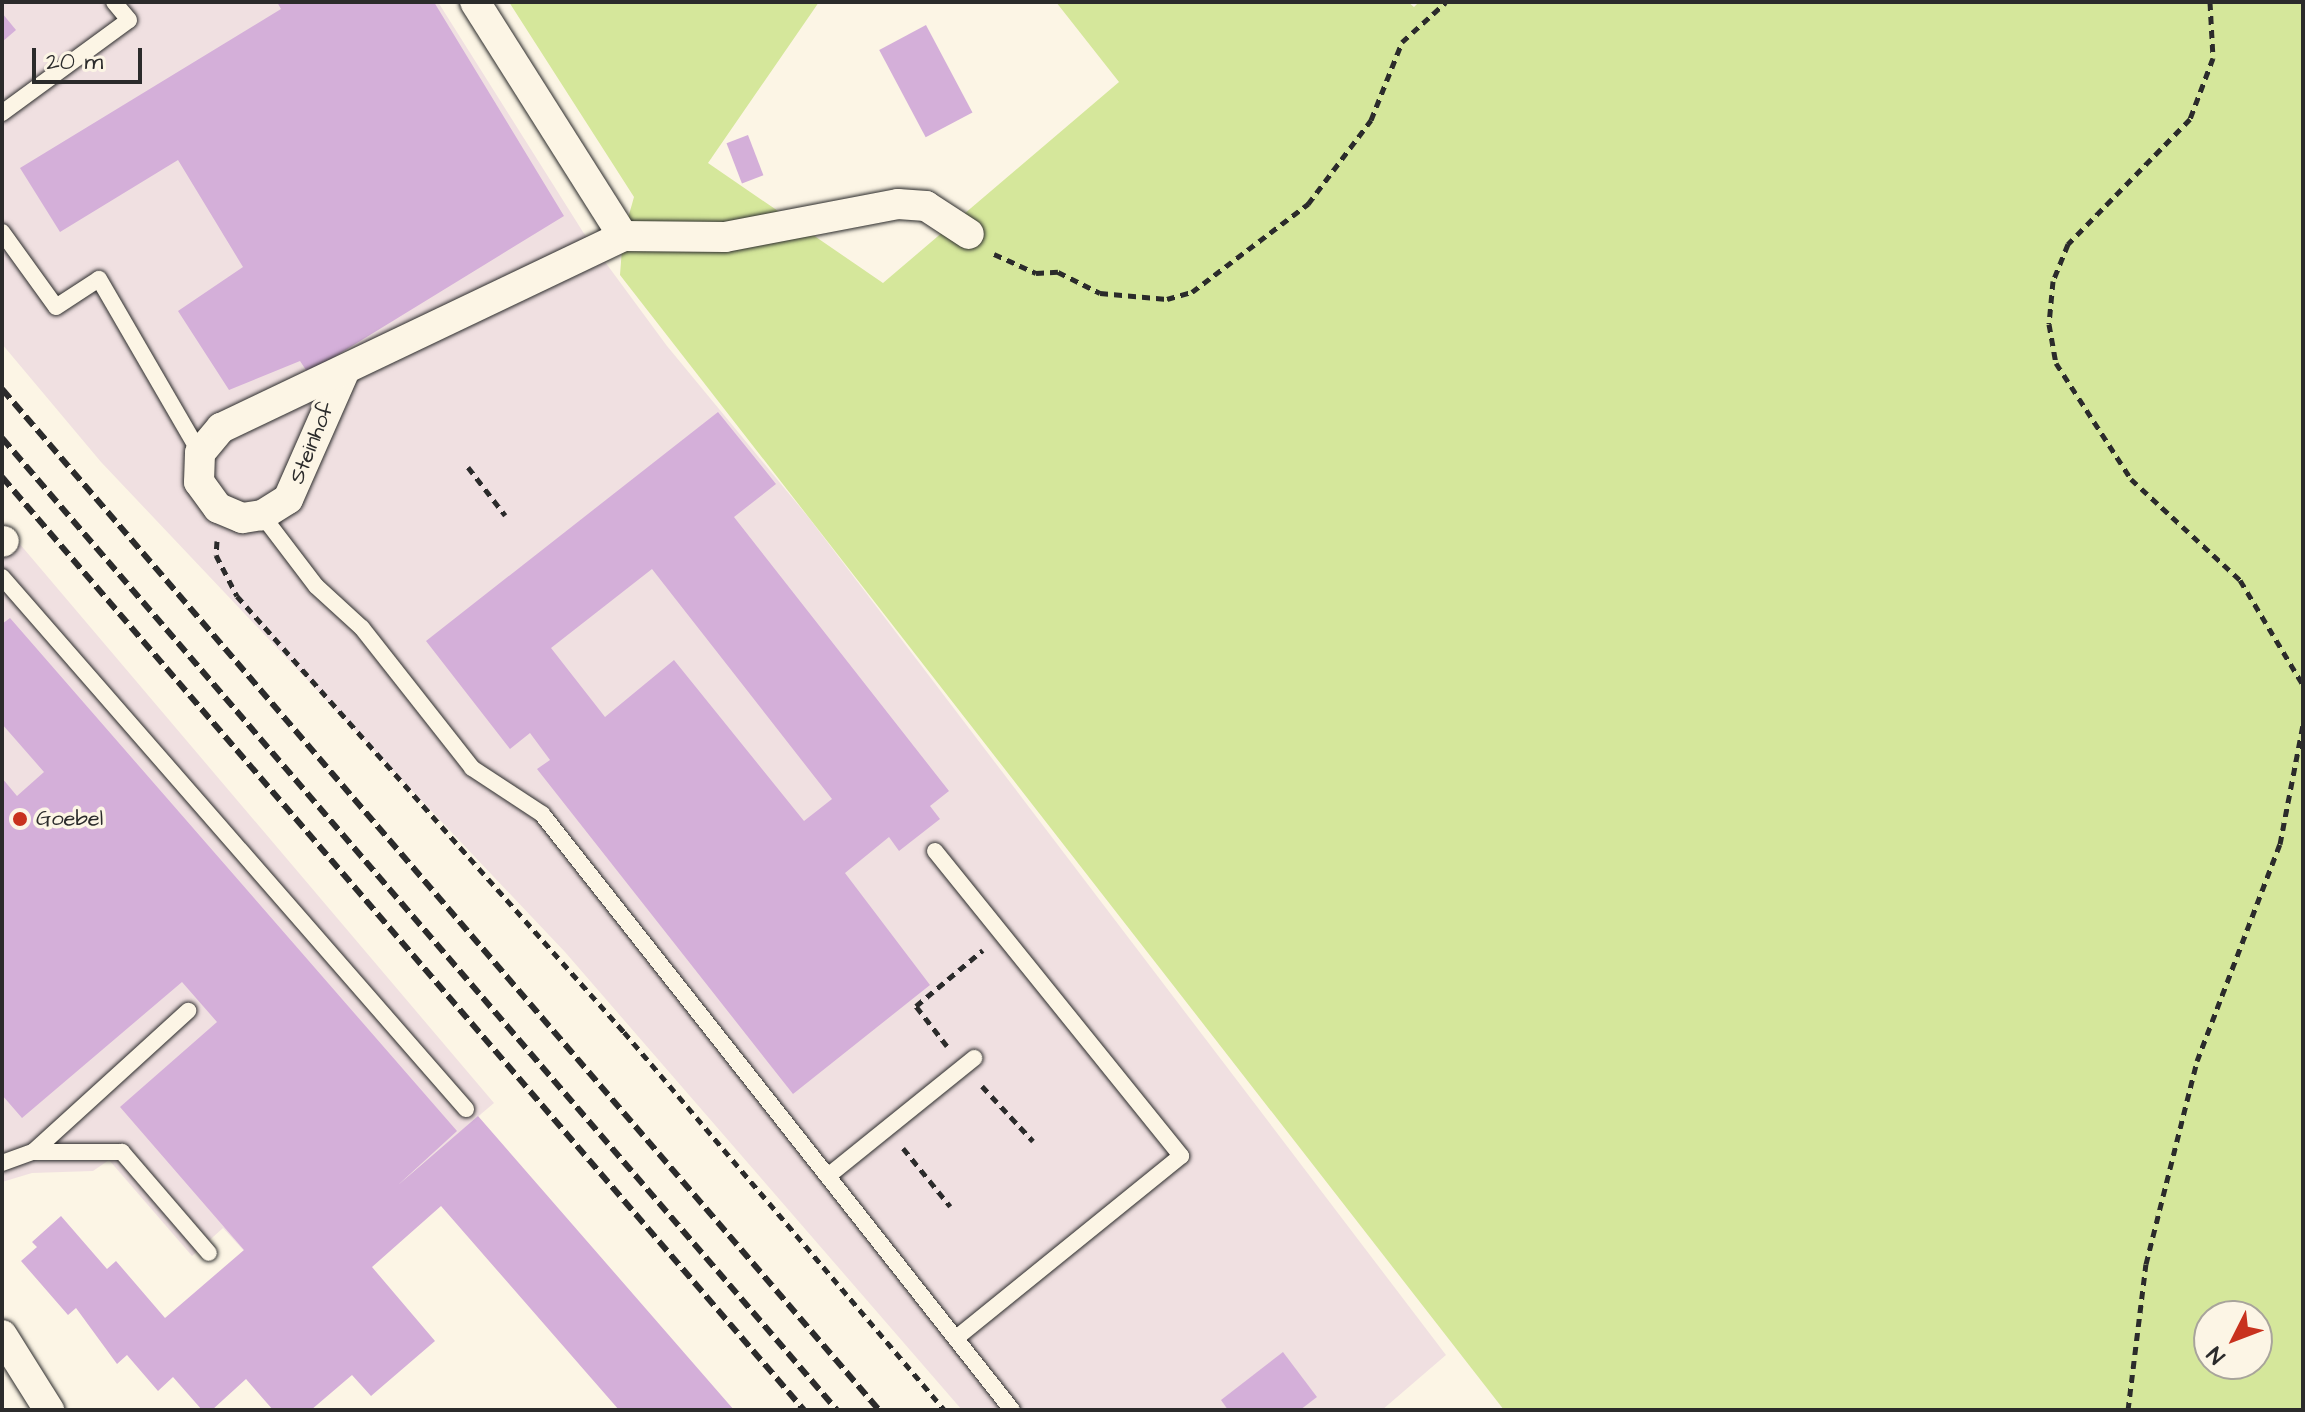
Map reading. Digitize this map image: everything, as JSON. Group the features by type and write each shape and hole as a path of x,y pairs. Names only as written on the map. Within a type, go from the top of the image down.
{"street":[{"path":"475,2 623,236"},
{"name":"Steinhof","path":"200,453 221,428 623,236 725,237 898,204 926,206 969,234"},
{"name":"Steinhof","path":"262,515 288,499 345,370"},
{"path":"200,453 199,482 218,508 242,518 262,515"},
{"path":"2,1335 19,1354 49,1410"}],"lane":[{"path":"2,113 129,20 114,2"},
{"path":"2,232 56,307 99,279 200,453"},
{"path":"262,515 316,586 362,628 472,768 542,814 1012,1410"},
{"path":"2,577 466,1109"},
{"path":"935,851 1181,1156 956,1338"},
{"path":"33,1152 188,1011"},
{"path":"828,1176 974,1058"},
{"path":"2,1163 33,1152 122,1152 209,1253"}],"path":[{"path":"969,234 989,251 1036,273 1058,272 1100,293 1167,299 1192,292 1308,204 1371,120 1402,42 1446,2"},
{"path":"2210,2 2213,58 2190,119 2068,244 2053,281 2049,324 2056,363 2131,479 2240,580 2303,685"},
{"path":"468,467 505,515"},
{"path":"218,508 216,555 237,596 624,1032 945,1410"},
{"path":"2128,1410 2146,1264 2194,1075 2280,844 2303,724"},
{"path":"887,1129 950,1206"}],"shaded area":[{"path":"2,2 438,2 583,232 667,346 809,518 1446,1355 1382,1410 962,1410 565,952 101,462 2,344"},
{"path":"2,523 494,1103 277,1287 223,1228 192,1256 109,1160 93,1171 32,1173 2,1182"}],"green space":[{"path":"509,2 819,2 708,163 883,283 1119,82 1056,2 1408,2 1414,7 1419,2 2303,2 2303,1410 1504,1410 620,275 623,236 634,197"}],"building":[{"path":"277,2 434,2 564,216 308,373 300,361 229,390 178,311 243,267 178,160 60,232 20,168 281,9"},
{"path":"2,13 16,30 2,42"},
{"path":"926,25 972,112 926,137 879,50"},
{"path":"748,135 763,175 742,183 727,143"},
{"path":"718,412 776,484 734,517 949,791 930,806 940,819 899,851 889,837 845,873 930,985 793,1094 537,769 550,760 530,733 510,749 426,641","holes":["652,569 832,799 804,821 674,660 605,717 551,648"]},
{"path":"10,618 457,1131 398,1185 478,1116 734,1410 619,1410 441,1206 372,1267 435,1341 371,1396 352,1375 311,1410 273,1410 246,1379 212,1410 202,1410 173,1377 158,1391 127,1355 117,1364 76,1308 68,1315 21,1261 37,1247 32,1242 61,1216 107,1269 116,1261 165,1318 244,1250 120,1107 217,1022 182,982 22,1118 2,1095 2,778 17,796 44,772 2,724 2,624"},
{"path":"1283,1352 1317,1397 1300,1410 1228,1410 1221,1400"}],"railway":[{"path":"2,389 879,1410"},
{"path":"2,438 837,1410"},
{"path":"2,477 804,1410"}],"place":[{"name":"Goebel","path":"20,819"}]}
